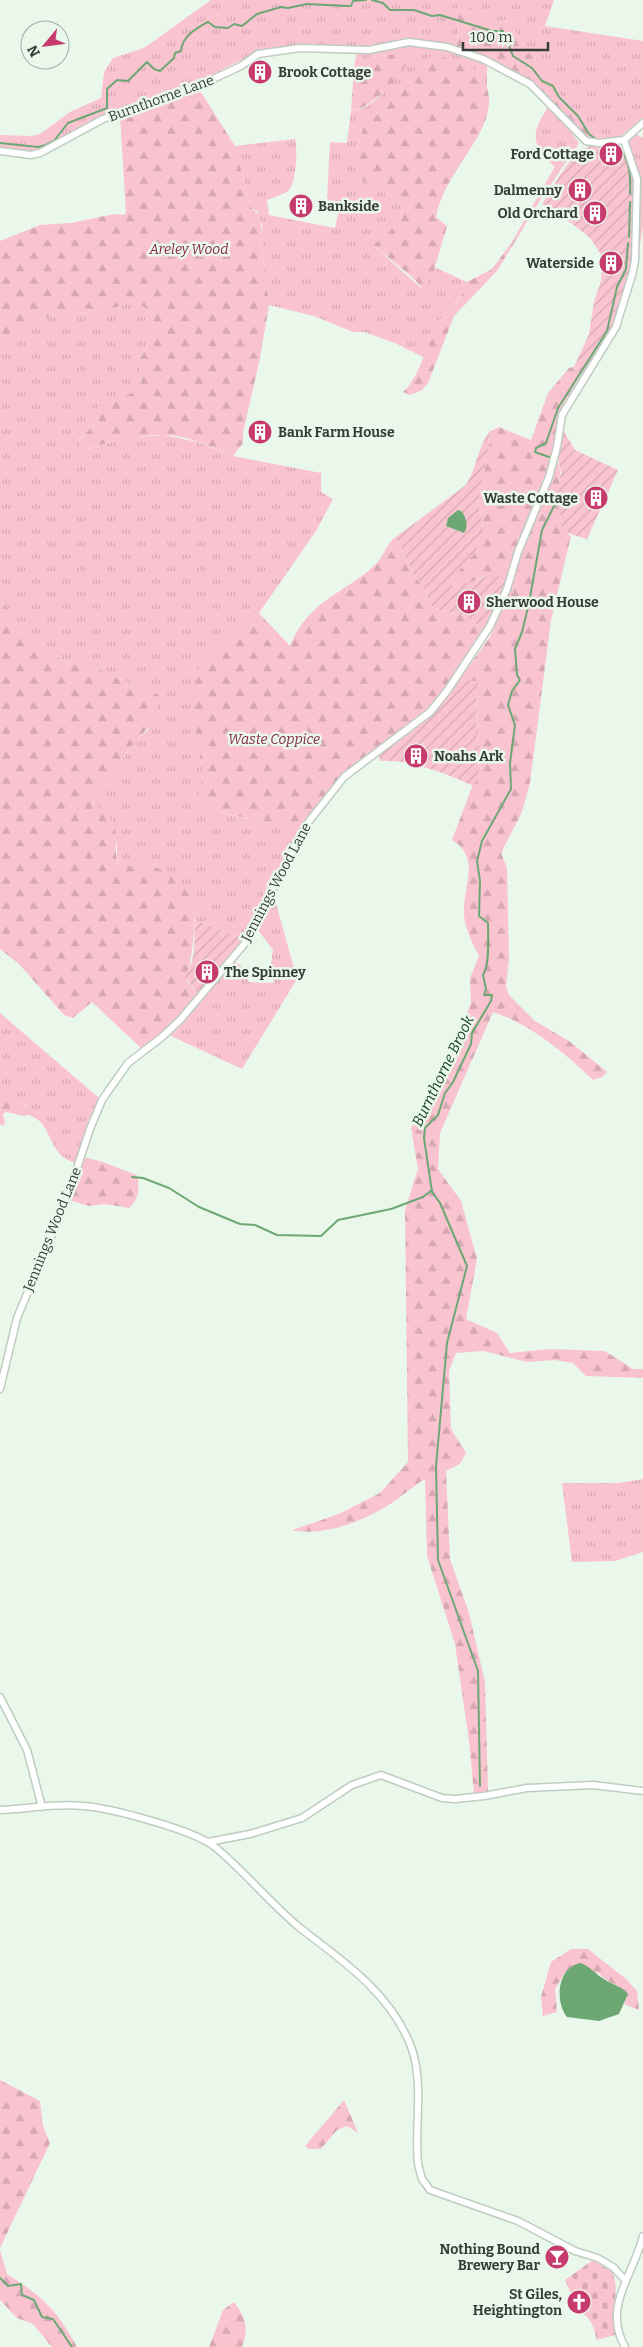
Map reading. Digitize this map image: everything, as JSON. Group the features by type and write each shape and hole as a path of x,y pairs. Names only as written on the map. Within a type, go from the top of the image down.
{"street":[{"name":"Burnthorne Lane","path":"0,151 31,155 40,154 103,119 194,88 240,66 258,54 300,48 375,50 409,42 452,48 483,59 523,79 550,102 578,135 586,140 598,143 624,140"},
{"path":"624,140 643,123"},
{"name":"Jennings Wood Lane","path":"0,1389 17,1318 67,1198 86,1138 102,1100 128,1063 162,1037 181,1018 246,942 306,825 344,777 430,712 447,691 490,626 507,590 518,552 549,477 557,447 562,415 610,337 632,275 635,261 637,179 624,140"},
{"path":"0,1697 27,1750 42,1807"},
{"path":"208,1842 250,1834 302,1818 352,1785 381,1775 442,1798 455,1799 527,1788 593,1786 643,1791"},
{"path":"0,1810 81,1806 98,1808 173,1828 208,1842 284,1914 370,1984 400,2025 413,2055 417,2087 418,2164 422,2179 428,2187 444,2196 518,2221 575,2251 598,2258 613,2267 625,2280"},
{"path":"625,2347 619,2334 616,2310 625,2280 636,2259 643,2236"}],"green space":[{"path":"211,0 554,0 545,26 643,41 643,118 617,139 591,140 589,130 578,112 562,97 552,82 541,75 535,62 536,54 527,53 507,20 484,22 474,9 456,9 458,18 457,48 410,40 397,40 369,47 302,46 261,50 182,90 110,112 50,146 31,153 0,148 0,135 32,136 40,134 70,112 101,98 104,72 113,58 144,48"},
{"path":"460,4 474,9 484,22 507,20 513,25 527,53 536,54 535,62 541,75 552,82 562,97 578,112 589,130 591,140 566,119 551,99 536,85 504,66 457,48 458,18 456,9"},
{"path":"410,45 447,50 487,63 487,88 477,73 464,64 439,57 430,57 412,73 395,97 365,122 360,138 356,165 365,182 406,205 390,231 373,245 421,288 428,281 434,267 467,282 466,290 439,321 423,357 395,343 364,332 353,332 314,316 269,305 261,238 262,224 258,212 251,207 235,146 295,139 296,165 291,186 284,193 267,200 269,215 335,228 339,210 327,198 330,142 347,143 351,111 370,104 393,81 387,55 366,58 354,68 357,51"},
{"path":"404,53 409,57 406,65 394,82 377,98 359,109 351,111 354,68 366,58"},
{"path":"430,57 457,61 469,66 479,74 486,86 489,99 488,112 484,124 450,182 439,205 436,217 447,226 434,270 424,290 412,277 373,245 390,231 406,205 365,182 359,174 356,165 360,138 365,122 395,97 412,73 423,61"},
{"name":"Areley Wood","path":"199,89 235,146 251,207 261,217 261,238 269,305 260,358 243,433 243,443 233,456 190,439 163,435 133,438 83,450 78,441 93,425 97,407 140,390 142,377 138,362 151,337 153,321 150,313 134,301 105,311 39,318 0,346 0,241 40,225 71,223 114,214 124,215 126,213 120,116"},
{"path":"550,104 579,143 555,167 541,151 536,137 536,130"},
{"path":"636,134 643,138 643,225 637,265 641,178 627,141"},
{"path":"593,145 619,145 626,155 633,173 632,269 611,330 581,375 574,367 589,334 594,302 601,281 603,257 590,238 542,204 571,161 578,153"},
{"path":"574,150 539,202 497,271 454,316 428,383 422,390 410,395 403,392 415,377 441,318 463,294 467,282 492,269 512,242 557,163"},
{"path":"134,301 150,313 153,321 151,337 138,362 142,377 140,391 98,407 93,425 78,440 83,450 127,438 164,435 197,442 233,456 321,473 321,492 333,499 316,531 259,613 237,625 195,675 195,727 203,774 198,798 206,805 231,815 301,829 245,939 195,920 192,903 186,891 171,876 148,869 119,865 115,837 93,801 93,795 109,785 122,770 121,760 136,741 148,730 148,694 105,671 69,663 37,647 24,637 15,626 8,608 0,604 0,346 39,318 105,311"},
{"path":"574,367 581,375 561,408 552,454 560,470 556,502 560,511 563,529 571,536 551,620 530,783 522,812 501,853 507,868 509,959 506,986 509,995 535,1021 569,1041 607,1072 602,1077 593,1080 546,1040 507,1017 493,1012 440,1133 438,1169 461,1201 477,1259 466,1319 497,1333 510,1353 549,1349 605,1351 633,1369 643,1369 643,1378 586,1376 573,1363 555,1360 527,1362 484,1351 456,1353 449,1371 451,1429 466,1453 460,1464 446,1471 450,1559 469,1613 485,1682 488,1791 474,1793 469,1741 455,1644 427,1556 425,1479 390,1504 356,1522 317,1531 304,1532 292,1530 339,1514 380,1493 408,1462 405,1210 418,1169 411,1128 449,1058 471,1003 470,978 479,956 468,931 464,915 468,873 466,855 461,847 452,840 484,755 476,739 477,682 459,680 490,637 512,585 521,548 507,581 483,577 457,587 452,585 452,578 484,527 478,504 490,441 489,432 499,427 531,440 548,393 569,368"},
{"path":"562,428 575,450 618,470 587,539 564,532 556,502 561,472 558,459 562,443"},
{"path":"489,432 490,441 478,504 484,527 475,553 452,578 452,585 457,587 494,574 507,581 505,589 483,631 467,617 433,609 396,537 466,485","holes":["459,510 461,511 464,533 446,526 448,518"]},
{"name":"Waste Coppice","path":"396,537 433,609 467,617 483,631 445,690 417,719 343,775 309,815 301,829 229,814 204,804 198,798 203,774 192,711 195,675 204,662 237,625 259,613 290,646 307,618 328,599 375,565"},
{"path":"0,604 8,608 15,626 24,637 37,647 69,663 105,671 148,694 158,694 157,712 147,729 121,760 122,770 109,785 93,795 93,802 107,814 115,828 116,856 119,865 157,868 174,876 185,887 191,900 194,932 187,981 199,996 161,1036 142,1049 92,1002 73,1018 64,1015 20,965 0,949"},
{"path":"459,680 477,681 476,739 484,755 474,786 440,772 415,765 403,762 380,761 379,755 423,722 441,704"},
{"path":"274,896 297,979 242,1069 169,1035 234,961 241,966 249,982 274,983 270,970 273,950 258,930"},
{"path":"195,920 245,939 198,995 184,975 193,956"},
{"path":"0,1013 99,1098 88,1121 75,1163 65,1159 59,1152 42,1123 36,1118 27,1115 27,1106 0,1086"},
{"path":"0,1086 9,1090 28,1108 27,1115 24,1116 6,1112 3,1114 5,1123 3,1126 0,1124"},
{"path":"83,1158 102,1162 137,1175 138,1193 135,1201 129,1208 105,1204 89,1206 69,1200"},
{"path":"643,1479 643,1552 615,1561 572,1562 562,1483 619,1483"},
{"path":"571,1949 588,1949 626,1979 637,1991 639,2010 624,2004 628,1994 599,1973 566,1971 555,1989 557,2012 543,2016 541,1997 551,1962"},
{"path":"0,2080 40,2101 43,2126 50,2143 0,2248"},
{"path":"344,2100 358,2133 347,2126 337,2130 321,2149 309,2149 305,2146"},
{"path":"0,2250 7,2274 30,2289 48,2305 63,2323 77,2347 52,2347 33,2324 17,2318 0,2300"},
{"path":"593,2260 612,2272 616,2286 615,2335 597,2340 591,2323 586,2316 579,2312 565,2280"},
{"path":"234,2302 245,2323 246,2329 242,2347 209,2347 223,2310"}],"shaded area":[{"path":"458,510 463,513 467,525 464,533 446,526 448,518"},
{"path":"581,1963 628,1994 619,2014 599,2021 567,2017 560,2002 560,1985 567,1970"}],"waterway":[{"name":"Burnthorne Brook","path":"0,143 38,147 54,141 68,123 107,108 107,89 117,80 128,81 147,62 154,69 160,71 174,58 175,53 181,51 187,37 208,22 215,27 228,28 234,24 242,26 257,14 281,7 288,8 307,4 351,6 353,1 366,0"},
{"name":"Burnthorne Brook","path":"372,0 383,3 390,10 414,10 432,16 440,15 492,31 503,31 513,56 532,68 542,81 553,86 559,97 578,116 589,134 597,140"},
{"name":"Burnthorne Brook","path":"619,146 626,158 629,169 630,194"},
{"name":"Burnthorne Brook","path":"629,237 630,202"},
{"name":"Burnthorne Brook","path":"552,458 535,452 536,448 546,443 558,408 607,331 617,287 626,269 628,243"},
{"name":"Burnthorne Brook","path":"480,1786 478,1671 438,1560 436,1466 447,1343 467,1266 440,1203 432,1192 424,1138 425,1128 438,1115 445,1093 453,1082 471,1044 472,1033 491,1001 492,995 484,995 486,989 483,975 488,958 488,923 479,916 480,881 477,861 482,841 511,789 510,763 515,725 508,705 512,691 520,680 517,675 515,649 522,632 529,603 542,530 556,502"},
{"path":"132,1177 143,1178 169,1188 199,1207 240,1224 255,1225 277,1235 321,1236 338,1220 391,1209 423,1197 432,1190"},
{"path":"0,2278 8,2286 21,2284 22,2295 34,2300 42,2317 53,2319 72,2347"}],"place":[{"name":"Brook Cottage","path":"260,72"},
{"name":"Ford Cottage","path":"611,154"},
{"name":"Dalmenny","path":"580,190"},
{"name":"Bankside","path":"301,206"},
{"name":"Old Orchard","path":"595,213"},
{"name":"Waterside","path":"611,263"},
{"name":"Bank Farm House","path":"260,432"},
{"name":"Waste Cottage","path":"596,498"},
{"name":"Sherwood House","path":"469,602"},
{"name":"Noahs Ark","path":"416,756"},
{"name":"The Spinney","path":"207,972"},
{"name":"Nothing Bound Brewery Bar","path":"557,2257"},
{"name":"St Giles, Heightington","path":"579,2302"}]}
